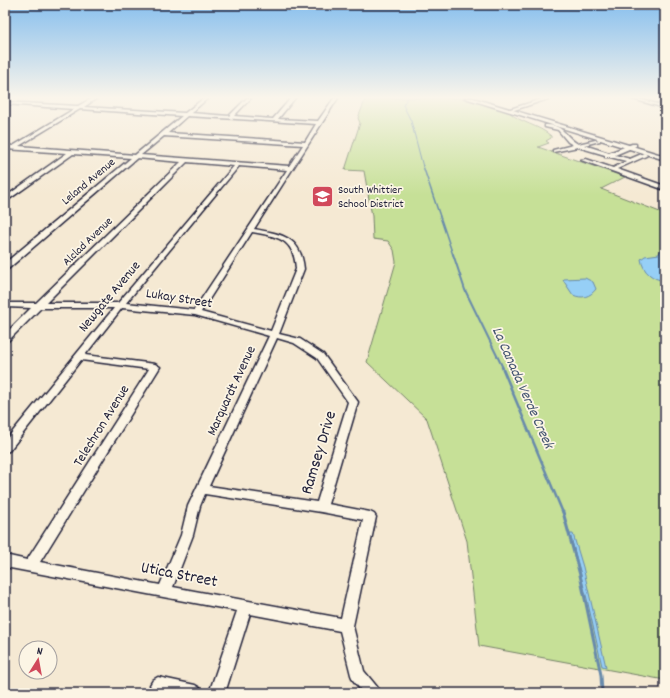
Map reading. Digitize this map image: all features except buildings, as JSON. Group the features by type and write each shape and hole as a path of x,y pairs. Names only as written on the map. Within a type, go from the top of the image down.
{"main road":[{"path":"583,131 665,154"},
{"path":"628,144 665,158"}],"street":[{"path":"5,153 41,131"},
{"name":"Leland Avenue","path":"5,267 166,131"},
{"path":"196,313 315,131"},
{"path":"561,131 570,141 577,145 630,161"},
{"path":"162,134 307,144"},
{"path":"555,151 598,140"},
{"path":"584,160 601,152 628,144"},
{"path":"584,160 595,160 609,155 628,144"},
{"path":"5,147 289,168"},
{"path":"5,200 72,152"},
{"path":"616,168 644,155"},
{"name":"Alclad Avenue","path":"5,339 186,160"},
{"path":"584,160 665,188"},
{"name":"Newgate Avenue","path":"5,448 78,356 238,164"},
{"name":"Marquardt Avenue","path":"164,592 187,535 194,506 274,335 300,269 300,258 297,248 287,239 274,234 251,230"},
{"name":"Lukay Street","path":"5,305 121,305 196,313 274,335"},
{"name":"Ramsey Drive","path":"274,335 297,341 320,356 353,402 321,507 370,518 346,626 358,675 373,693"},
{"name":"Telechron Avenue","path":"30,566 156,367 78,356"},
{"path":"202,489 321,507"},
{"name":"Utica Street","path":"5,561 346,626"},
{"path":"217,693 245,607"},
{"path":"158,685 196,693"}],"green space":[{"path":"358,131 544,131 551,136 551,138 546,141 549,143 538,147 625,177 601,189 665,214 665,680 479,646 467,541 427,419 367,362 396,262 394,250 388,241 373,239 372,216 364,171 345,170"}],"water":[{"path":"665,249 665,281 652,277 644,268 641,259 645,256 659,254 660,251"},
{"path":"585,278 593,282 596,289 591,294 583,297 573,295 563,280 564,279"},
{"path":"570,534 573,534 583,567 606,667 602,666 587,599"}],"waterway":[{"name":"La Canada Verde Creek","path":"413,131 423,167"},
{"name":"La Canada Verde Creek","path":"423,166 453,255"},
{"name":"La Canada Verde Creek","path":"453,254 465,290 503,368"},
{"name":"La Canada Verde Creek","path":"502,367 563,513"},
{"name":"La Canada Verde Creek","path":"563,512 580,575 601,675 602,693"}],"place":[{"name":"South Whittier School District","path":"322,197"}]}
